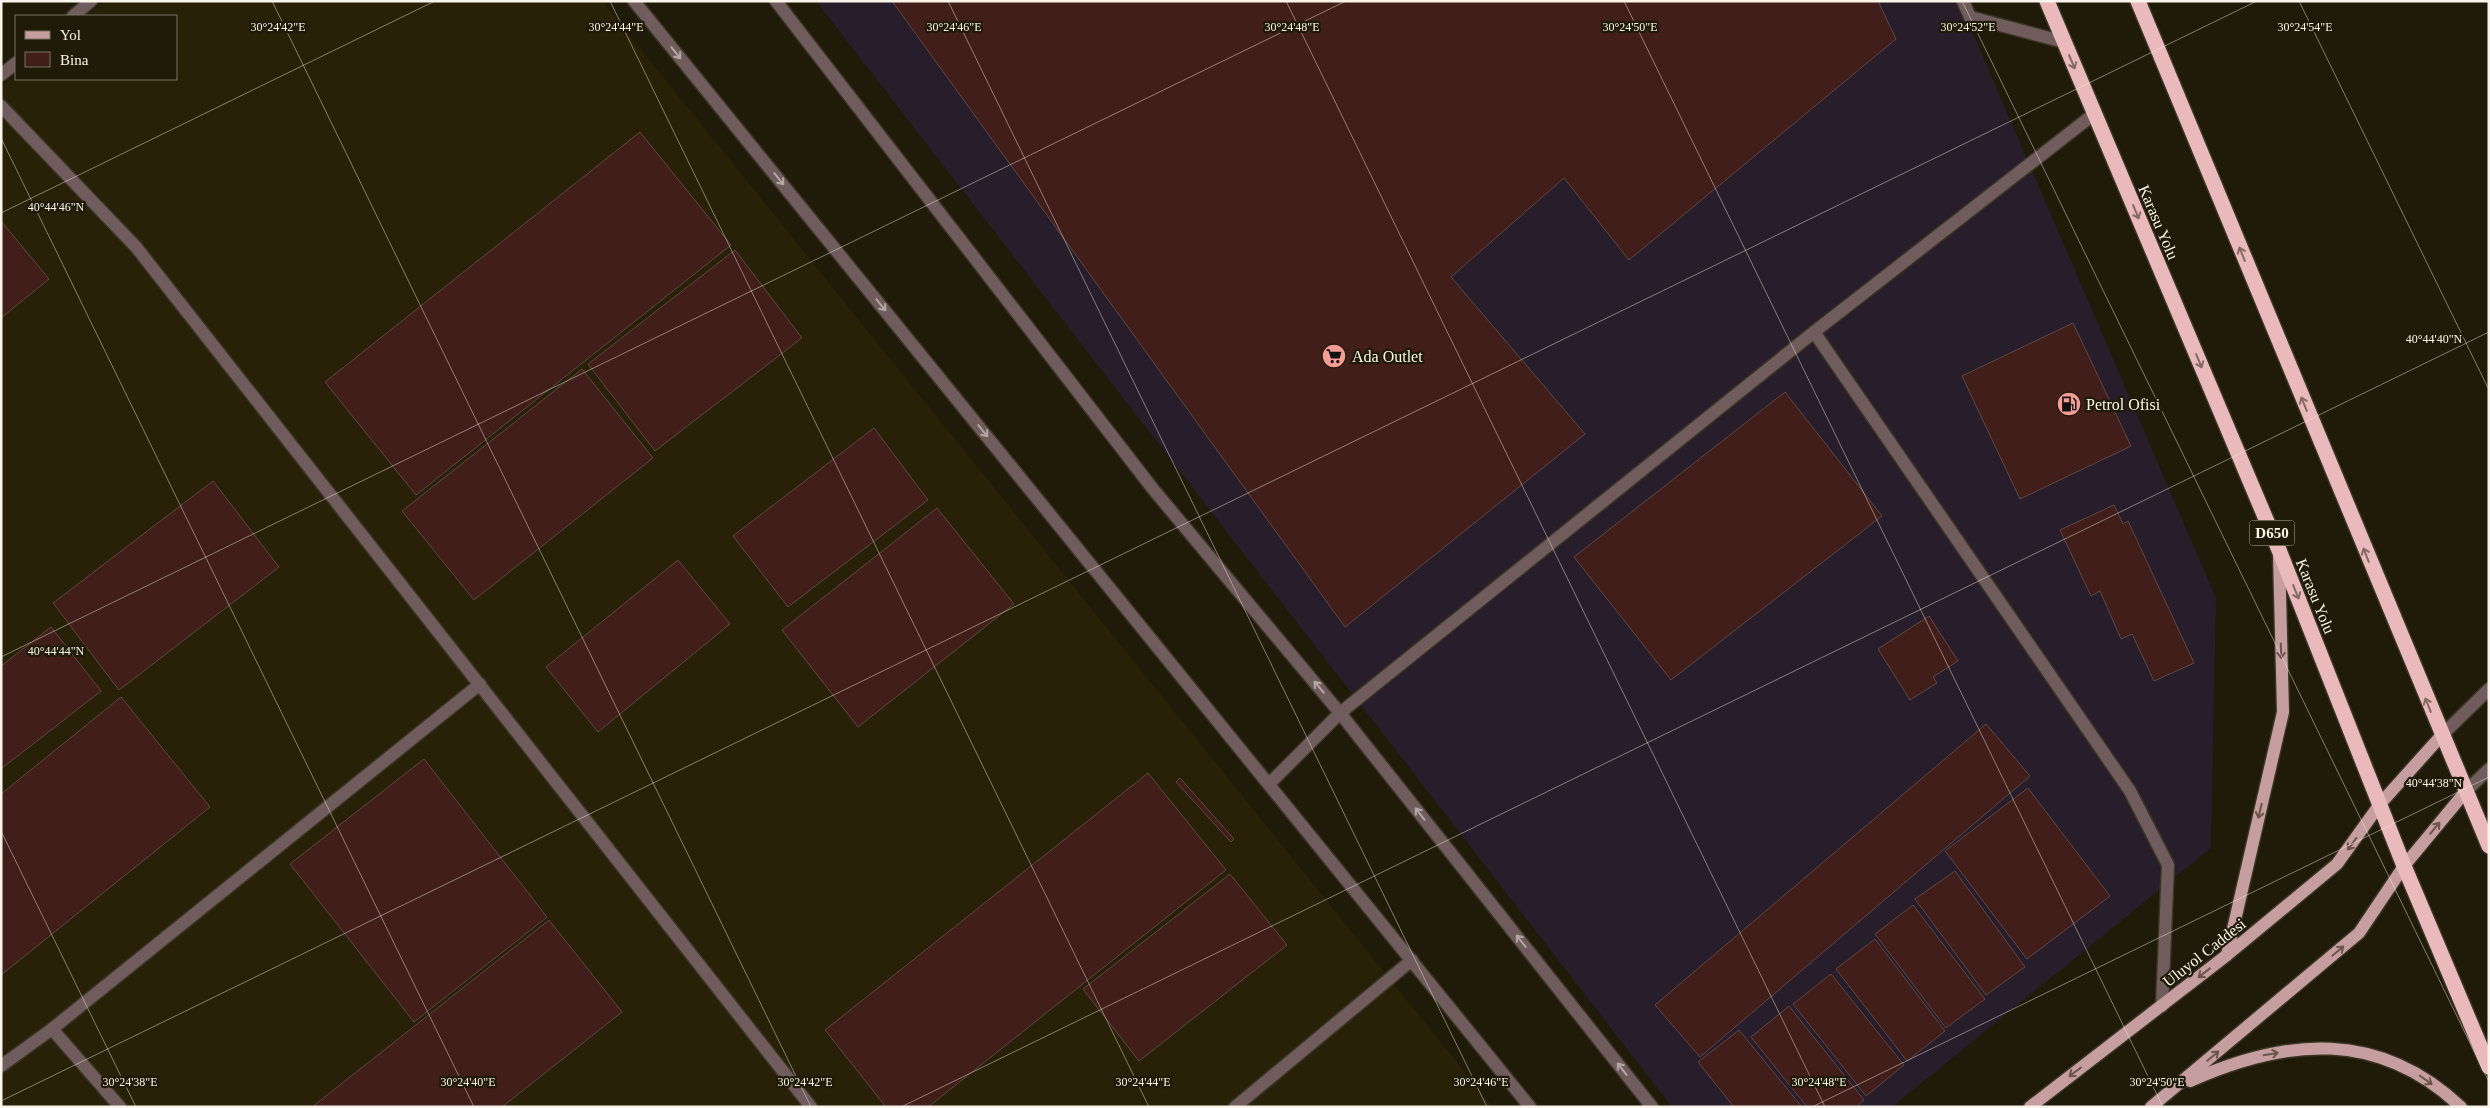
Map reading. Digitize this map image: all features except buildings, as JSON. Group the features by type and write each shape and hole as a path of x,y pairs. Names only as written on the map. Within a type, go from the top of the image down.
{"highway":[{"name":"Karasu Yolu","path":"2047,1 2279,550 2404,866 2489,1067"},
{"path":"2138,1 2441,736 2489,846"}],"main road":[{"path":"2227,955 2282,712 2279,550"},
{"name":"Uluyol Caddesi","path":"2030,1107 2227,955 2337,864 2380,804 2441,736"},
{"path":"2151,1107 2359,933 2404,866 2466,791"},
{"path":"2176,1087 2228,1064 2267,1054 2312,1048 2352,1050 2388,1060 2422,1076 2461,1107"}],"street":[{"path":"74,15 91,1"},
{"path":"634,1 1530,1107"},
{"path":"776,1 1153,489 1340,713 1652,1107"},
{"path":"1963,1 1970,17 2064,42"},
{"path":"1,75 15,63"},
{"path":"1,106 136,247 811,1107"},
{"path":"1269,784 1340,713 1814,332 2094,114"},
{"path":"1814,332 2130,791 2164,856 2168,865 2162,1006"},
{"path":"1,1066 52,1029 480,684"},
{"path":"2441,736 2489,690"},
{"path":"2466,791 2489,769"},
{"path":"1235,1107 1412,960"},
{"path":"52,1029 120,1107"}],"shaded area":[{"path":"105,1 602,1 1493,1107 1,1107 1,87 15,76 15,80 178,80 178,15 88,15"},
{"path":"816,1 1959,1 2216,598 2211,848 1892,1107 1672,1107"}],"place":[{"name":"Ada Outlet","path":"1334,356"},
{"name":"Petrol Ofisi","path":"2069,404"}]}
